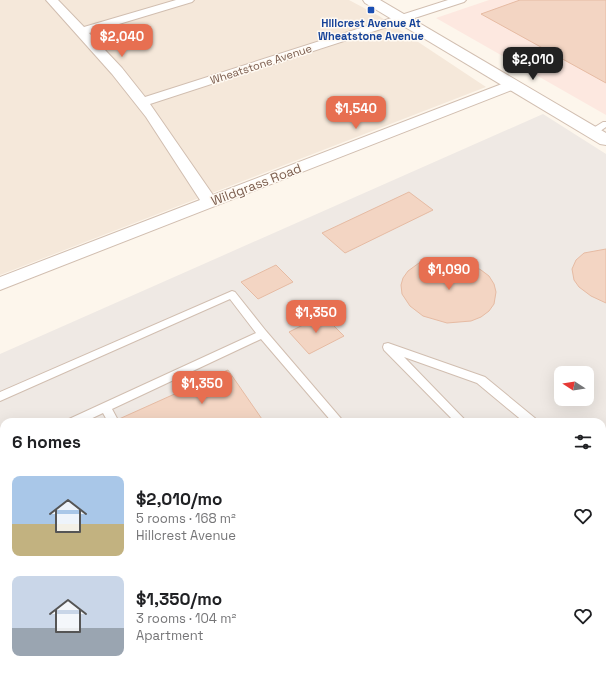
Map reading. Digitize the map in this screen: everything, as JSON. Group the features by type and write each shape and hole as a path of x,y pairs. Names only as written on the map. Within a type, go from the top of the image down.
{"street":[{"path":"52,0 117,71 142,102 169,139 209,201"},
{"path":"80,32 188,0"},
{"path":"370,0 512,85 602,132"},
{"name":"Wheatstone Avenue","path":"142,102 460,0"},
{"name":"Wildgrass Road","path":"2,278 209,201 512,85"}],"lane":[{"path":"0,397 232,294 262,334 336,418"},
{"path":"82,418 262,334"},
{"path":"458,418 388,347 481,380 527,418"},
{"path":"105,407 112,418"}],"shaded area":[{"path":"0,0 349,0 379,16 486,87 0,275"},
{"path":"489,0 606,0 606,115 436,18"},
{"path":"543,114 606,154 606,418 0,418 0,354"}],"building":[{"path":"520,0 606,0 606,83 481,14"},
{"path":"409,192 433,210 345,253 322,233"},
{"path":"606,249 606,303 591,296 579,287 574,280 572,269 576,260 584,253"},
{"path":"439,258 456,259 467,262 489,276 494,284 496,292 494,304 489,311 481,317 471,321 447,323 423,316 410,306 402,294 401,285 403,278 408,271 419,263"},
{"path":"276,265 293,282 258,299 241,282"},
{"path":"323,315 344,336 309,354 289,332"},
{"path":"228,370 261,418 121,418"}],"place":[{"name":"Hillcrest Avenue At Wheatstone Avenue","path":"371,10"}]}
